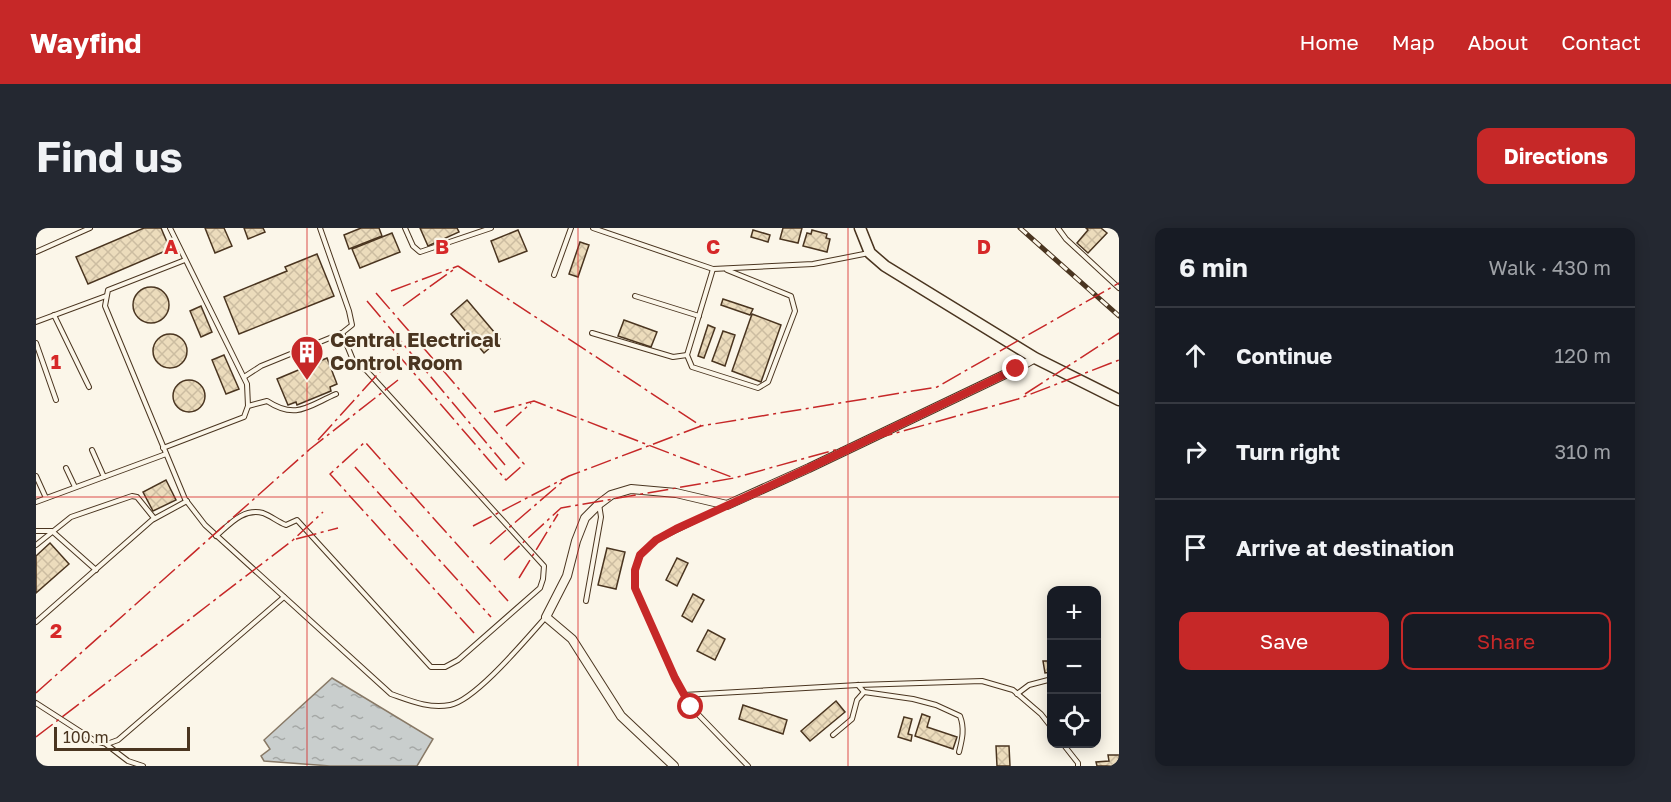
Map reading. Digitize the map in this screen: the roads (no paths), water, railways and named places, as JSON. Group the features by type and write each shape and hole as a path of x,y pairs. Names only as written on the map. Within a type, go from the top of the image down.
{"street":[{"path":"860,228 870,253 885,266 1035,358 1119,400"},
{"path":"674,766 621,716 572,639 546,617 567,576 585,518 611,495 631,489 676,493 727,505 809,468 1035,358"}],"lane":[{"path":"36,252 90,228"},
{"path":"163,448 244,417 248,406 247,384 244,377 170,228"},
{"path":"244,377 261,366 342,333 352,325 320,228"},
{"path":"405,228 413,246 420,252 491,228"},
{"path":"554,276 571,228"},
{"path":"593,228 713,269 813,264 870,253"},
{"path":"1058,228 1066,239 1119,288"},
{"path":"185,261 108,290 105,306 186,501 216,536 391,694 422,705 452,705 478,689 546,617"},
{"path":"713,269 687,356 692,367 758,388 768,382 795,310 791,296 727,270"},
{"path":"36,322 106,296"},
{"path":"635,296 699,316"},
{"path":"54,315 89,387"},
{"path":"216,536 237,517 252,512 265,514 286,525 297,520 431,666 445,668 458,660 540,588 544,566 366,370 353,360 342,333"},
{"path":"592,333 673,357 687,356"},
{"path":"36,344 56,399"},
{"path":"248,406 267,401 280,410 297,411 336,394"},
{"path":"92,450 104,477"},
{"path":"36,502 165,453"},
{"path":"66,468 75,488"},
{"path":"36,476 46,498"},
{"path":"36,545 71,517 132,496 137,497 154,518"},
{"path":"36,622 154,518 186,501"},
{"path":"586,601 601,517 599,504"},
{"path":"727,505 656,540 640,555 635,570 635,588 691,707 748,766"},
{"path":"36,531 52,531 96,570"},
{"path":"107,744 118,740 284,597"},
{"path":"684,694 982,681 1013,690 1047,722"},
{"path":"1017,694 1029,685 1045,681"},
{"path":"858,685 864,692 913,699 936,705 960,716 963,723 963,736 959,752"},
{"path":"833,735 852,719 857,700 864,692"},
{"path":"36,703 95,741 107,744 128,761 143,766"},
{"path":"1066,748 1078,766"}],"water":[{"path":"332,678 433,739 417,766 330,766 264,761 261,756 270,749 264,740"}],"railway":[{"path":"1020,228 1119,316"}],"place":[{"name":"Central Electrical Control Room","path":"307,381"}]}
